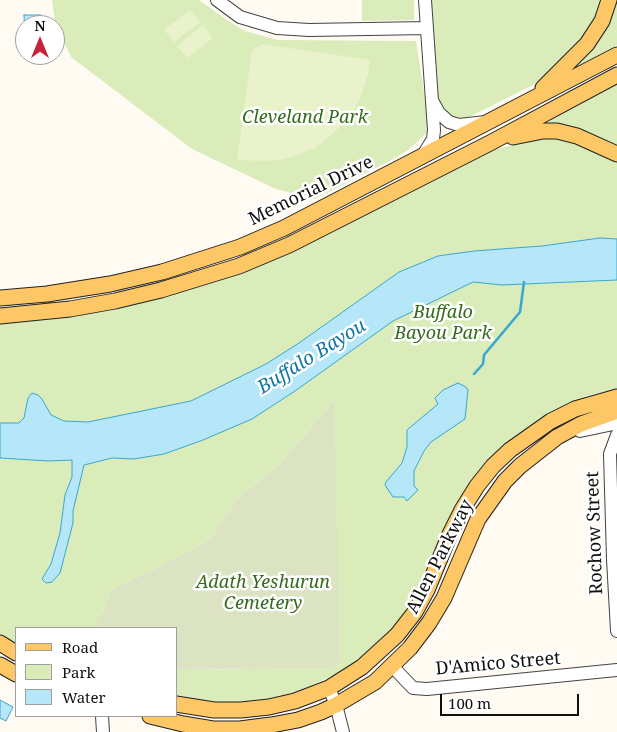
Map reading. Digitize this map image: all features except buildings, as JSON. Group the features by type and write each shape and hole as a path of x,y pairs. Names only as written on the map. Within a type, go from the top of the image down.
{"main road":[{"path":"530,100 587,44 602,21 609,0"},
{"name":"Memorial Drive","path":"0,298 47,294 110,284 162,272 240,247 284,228 617,55"},
{"name":"Memorial Drive","path":"0,316 70,309 114,301 161,290 238,266 289,245 490,143 617,75"},
{"path":"490,143 529,133 556,131 577,136 617,154"},
{"path":"0,292 47,294"},
{"name":"Allen Parkway","path":"180,706 214,710 269,707 295,701 329,688 362,667 397,635 415,612 428,590 462,510 477,486 493,466 530,435 559,417 575,409 617,397"},
{"name":"Allen Parkway","path":"154,717 213,729 240,729 298,720 336,705 375,682 410,648 429,623 444,598 478,519 500,487 520,466 558,437 581,424 617,412"},
{"path":"441,556 458,564"},
{"path":"0,643 15,652"},
{"path":"0,665 15,673"}],"street":[{"path":"217,0 240,17 277,28 309,30 426,28"},
{"path":"422,157 434,130 425,0"},
{"path":"432,100 440,113 449,122 459,125 486,122"},
{"path":"558,437 592,427 617,423"},
{"name":"Rochow Street","path":"617,435 610,454 617,631"},
{"name":"D'Amico Street","path":"392,666 413,688 427,689 617,670"},
{"path":"329,688 336,705 343,732"},
{"path":"102,717 103,732"}],"green space":[{"name":"Cleveland Park","path":"52,0 199,0 245,31 278,40 416,41 430,130 408,150 395,158 315,199 276,189 192,149 71,57 65,44 65,15 54,15"},
{"path":"362,0 414,0 414,20 362,21"},
{"path":"432,0 606,0 597,22 555,69 535,84 465,119 451,116 442,110 438,100 432,39"},
{"path":"613,0 617,0 617,45 563,74"},
{"path":"190,10 200,22 174,42 164,30"},
{"path":"203,25 213,38 187,58 177,46"},
{"path":"262,44 370,60 368,74 362,94 353,112 334,133 315,148 279,160 237,160 252,50"},
{"path":"617,82 617,150 546,125 574,105"},
{"name":"Buffalo Bayou Park","path":"544,138 556,138 574,143 617,162 617,390 598,393 572,402 547,414 505,445 472,482 455,506 421,587 409,608 373,649 344,670 298,692 269,699 244,702 217,702 178,696 178,670 334,668 340,663 333,401 280,464 239,497 210,539 113,589 98,621 98,627 15,627 15,644 0,635 0,323 71,316 116,308 163,297 241,272 492,150"},
{"name":"Adath Yeshurun Cemetery","path":"334,400 340,663 334,668 178,670 178,627 98,627 98,621 113,589 210,539 239,497 280,464"}],"water":[{"name":"Buffalo Bayou","path":"600,238 617,239 617,280 502,285 473,282 393,321 295,391 252,419 164,454 134,459 112,458 84,465 73,511 73,523 60,573 52,582 46,583 42,579 51,564 60,533 65,495 72,477 72,460 49,461 0,458 0,423 19,423 24,418 28,398 32,393 42,399 51,415 64,421 88,422 191,401 266,364 299,343 399,272 438,256 474,251 542,246"},
{"path":"458,383 468,390 465,419 431,442 424,451 414,471 414,486 418,490 407,501 404,497 393,497 385,485 402,463 407,447 407,430 438,404 435,398 443,390"},
{"path":"0,700 13,707 6,721 0,718"}],"waterway":[{"path":"474,374 483,364 484,355 520,312 524,282"}]}
